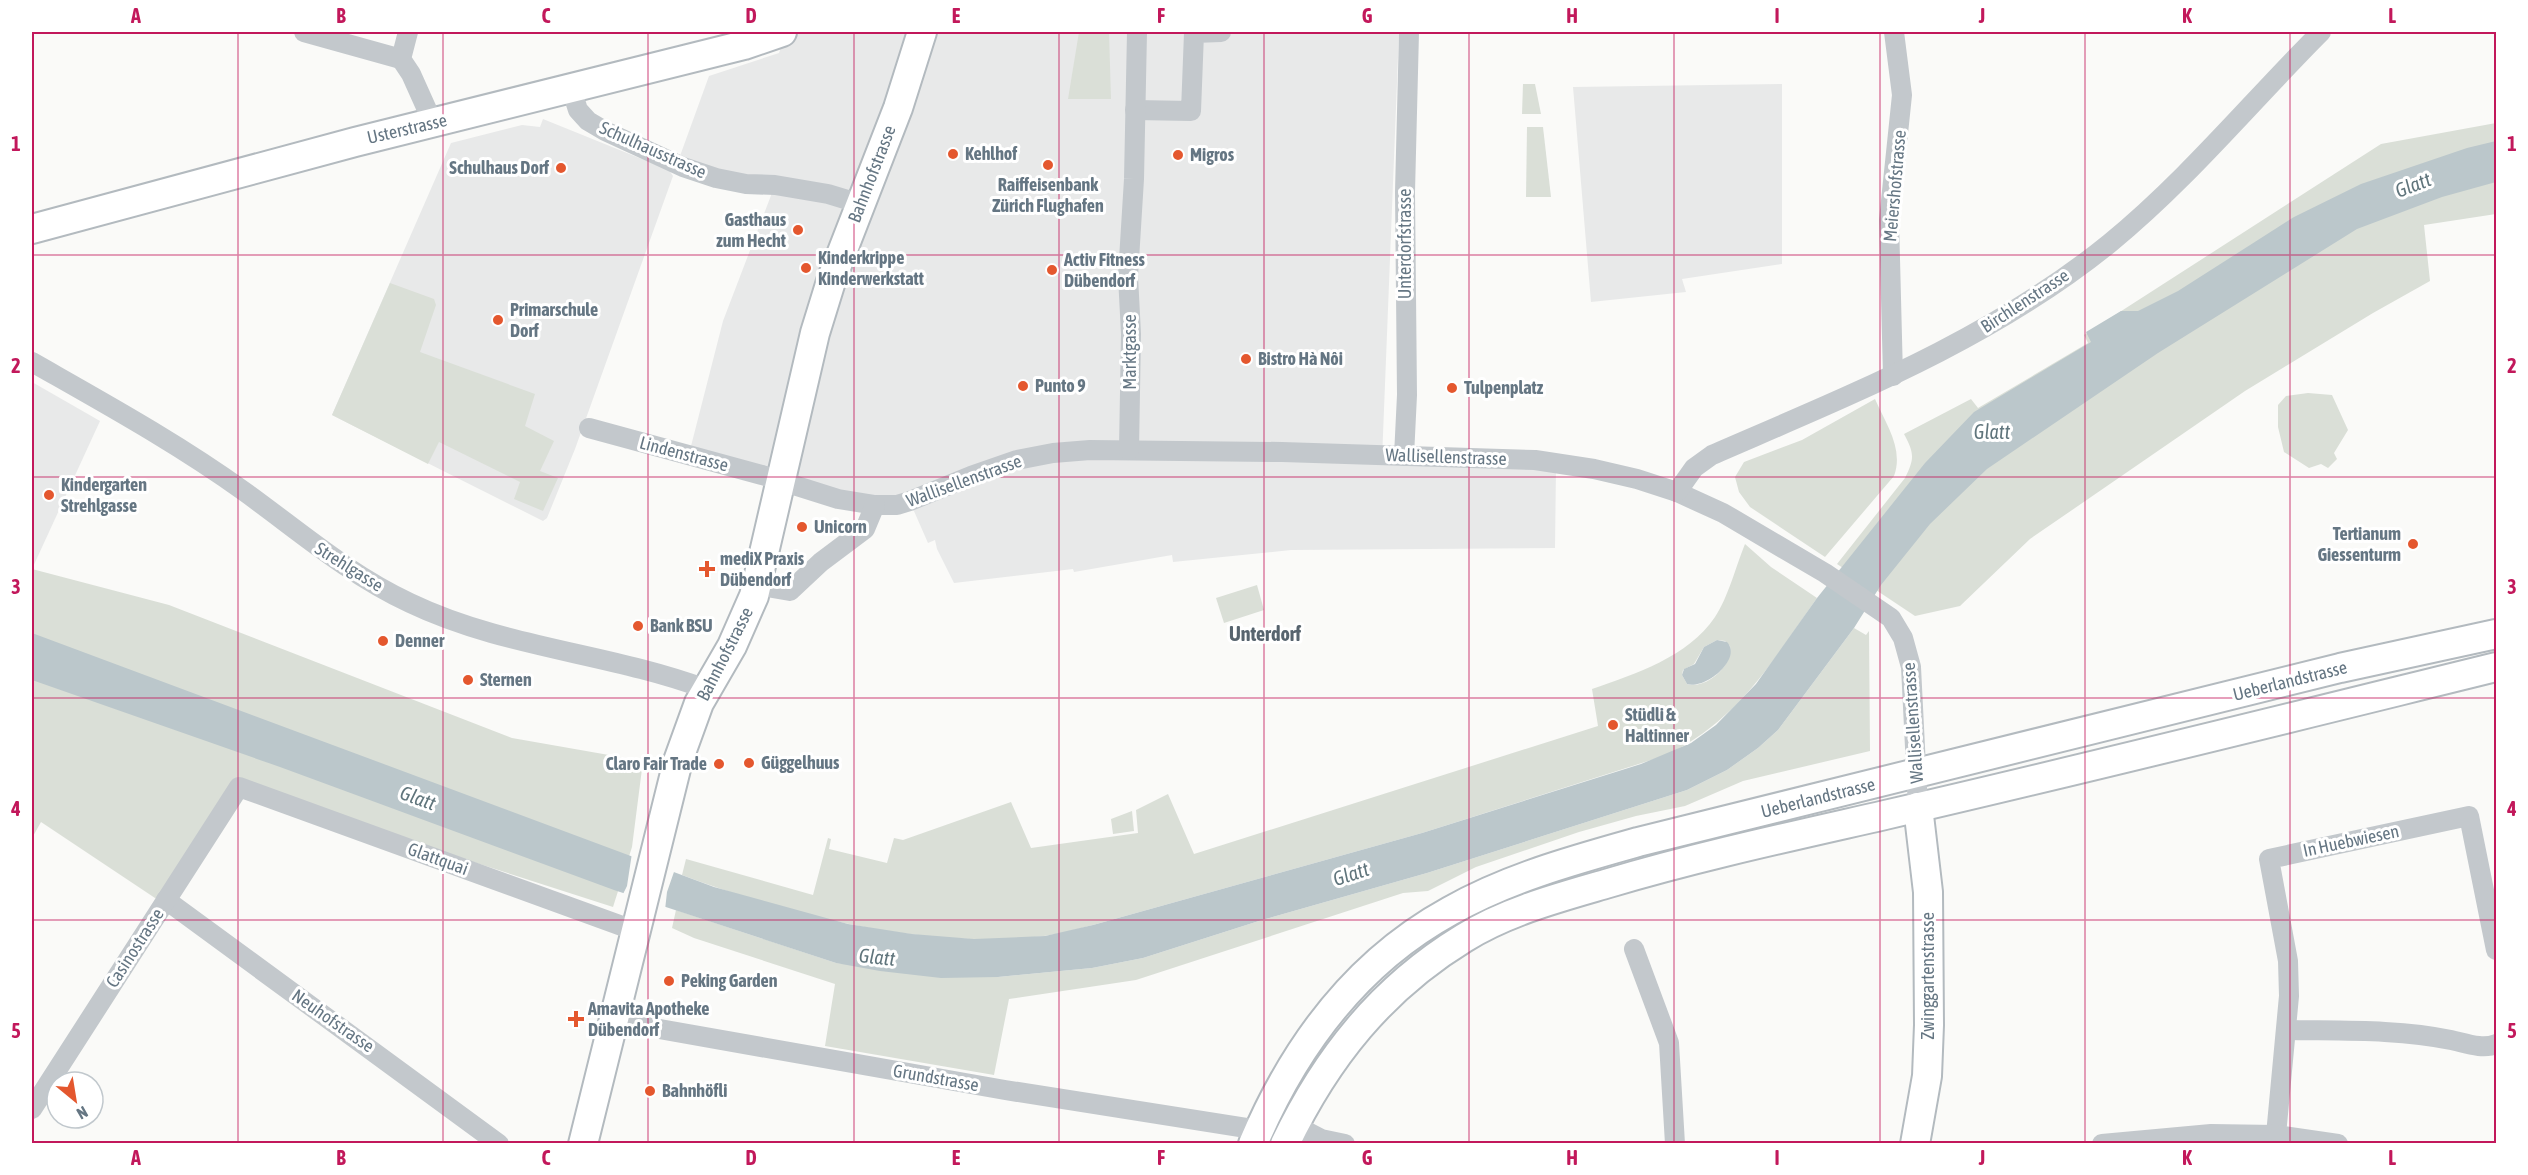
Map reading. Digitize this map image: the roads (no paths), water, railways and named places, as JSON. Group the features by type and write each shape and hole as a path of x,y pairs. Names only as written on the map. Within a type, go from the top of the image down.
{"main road":[{"name":"Usterstrasse","path":"32,229 332,148 744,45 782,32"},
{"name":"Bahnhofstrasse","path":"583,1143 678,761 690,723 706,689 739,633 756,585 815,333 832,279 898,108 922,32"},
{"name":"Ueberlandstrasse","path":"1251,1133 1305,1043 1351,986 1409,936 1450,910 1505,884 1568,862 1916,774 2340,668 2496,634"},
{"name":"Ueberlandstrasse","path":"1289,1134 1328,1066 1372,1010 1414,974 1466,937 1517,913 1676,863 2496,667"},
{"name":"Zwinggartenstrasse","path":"1915,1143 1927,1076 1929,1025 1928,892 1918,807"}],"street":[{"path":"304,32 401,59 411,74 433,123"},
{"path":"401,59 408,32"},
{"name":"Marktgasse","path":"1129,450 1131,334 1128,276 1134,179 1137,32"},
{"path":"1135,110 1191,111 1194,33 1221,32"},
{"name":"Unterdorfstrasse","path":"1404,456 1407,395 1406,92 1409,32"},
{"name":"Meiershofstrasse","path":"1893,376 1889,220 1902,95 1894,32"},
{"name":"Birchlenstrasse","path":"1677,492 1694,468 1712,455 1947,350 2044,291 2110,243 2144,214 2192,168 2321,32"},
{"name":"Schulhausstrasse","path":"571,88 578,110 605,132 683,167 716,178 828,194 861,204"},
{"name":"Strehlgasse","path":"32,362 190,454 318,548 381,588 410,603 481,631 649,670 706,689"},
{"name":"Lindenstrasse","path":"588,428 780,481"},
{"name":"Wallisellenstrasse","path":"780,481 838,499 874,505 897,505 1017,460 1053,453 1129,450 1404,456 1552,462 1637,479 1677,492 1723,513 1825,573 1891,618 1900,632 1908,654 1918,807"},
{"path":"777,607 821,561 865,529 874,505"},
{"path":"756,585 790,591"},
{"name":"Casinostrasse","path":"32,1109 239,787"},
{"name":"Glattquai","path":"239,787 622,926 639,922"},
{"name":"In Huebwiesen","path":"2276,1135 2287,1030 2288,961 2269,859 2469,816 2496,950"},
{"name":"Neuhofstrasse","path":"166,900 499,1143"},
{"path":"1634,949 1669,1043 1675,1143"},
{"name":"Grundstrasse","path":"614,1021 1251,1133"},
{"path":"2287,1030 2436,1037 2482,1046 2496,1044"},
{"path":"1289,1134 1345,1143"},
{"path":"2102,1143 2211,1134 2276,1135 2338,1143"}],"water":[{"name":"Glatt","path":"2496,141 2496,182 2442,197 2357,229 2158,353 1987,469 1930,524 1881,585 1854,628 1778,730 1758,748 1727,770 1687,790 1427,873 1262,920 1143,958 1092,968 998,977 941,978 836,963 614,890 280,767 32,680 32,633 714,887 848,924 912,934 974,939 1045,936 1093,925 1422,833 1641,764 1691,743 1716,725 1756,684 1817,598 1925,463 1974,412 2091,342 2086,332 2121,311 2138,311 2178,291 2294,217 2361,184 2467,148"},
{"path":"1717,640 1727,642 1731,649 1726,664 1712,678 1695,685 1687,684 1682,675 1684,669 1695,664 1704,647"}],"place":[{"name":"Kehlhof","path":"953,154"},
{"name":"Migros","path":"1178,155"},
{"name":"Raiffeisenbank Zürich Flughafen","path":"1048,165"},
{"name":"Schulhaus Dorf","path":"561,168"},
{"name":"Gasthaus zum Hecht","path":"798,230"},
{"name":"Kinderkrippe Kinderwerkstatt","path":"806,268"},
{"name":"Activ Fitness Dübendorf","path":"1052,270"},
{"name":"Primarschule Dorf","path":"498,320"},
{"name":"Bistro Hà Nôi","path":"1246,359"},
{"name":"Punto 9","path":"1023,386"},
{"name":"Tulpenplatz","path":"1452,388"},
{"name":"Kindergarten Strehlgasse","path":"49,495"},
{"name":"Unicorn","path":"802,527"},
{"name":"Tertianum Giessenturm","path":"2413,544"},
{"name":"mediX Praxis Dübendorf","path":"707,569"},
{"name":"Bank BSU","path":"638,626"},
{"name":"Denner","path":"383,641"},
{"name":"Sternen","path":"468,680"},
{"name":"Stüdli & Haltinner","path":"1613,725"},
{"name":"Güggelhuus","path":"749,763"},
{"name":"Claro Fair Trade","path":"719,764"},
{"name":"Peking Garden","path":"669,981"},
{"name":"Amavita Apotheke Dübendorf","path":"576,1019"},
{"name":"Bahnhöfli","path":"650,1091"}],"district":[{"name":"Unterdorf","path":"1265,634"}]}
